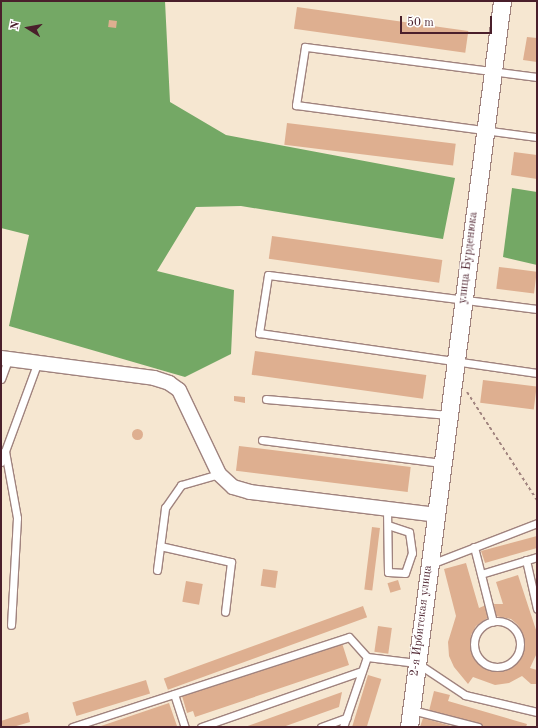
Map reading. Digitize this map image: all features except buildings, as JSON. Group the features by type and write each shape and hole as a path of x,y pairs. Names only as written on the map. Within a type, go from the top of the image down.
{"street":[{"name":"улица Бурденюка","path":"436,515 502,1"},
{"path":"5,359 154,378 169,383 179,390 219,474 233,487 250,492 436,515"},
{"name":"2-я Ирбитская улица","path":"409,727 436,515"}],"lane":[{"path":"537,77 304,47 296,105 537,137"},
{"path":"537,309 463,298 268,275 259,333 537,373"},
{"path":"1,379 5,359"},
{"path":"1,462 38,364"},
{"path":"266,399 448,415"},
{"path":"262,440 442,463"},
{"path":"5,451 18,518 11,625"},
{"path":"157,570 165,508 181,485 219,474"},
{"path":"386,510 388,525 388,572 405,573 412,554 409,532 388,525"},
{"path":"429,565 537,523"},
{"path":"160,546 231,562 224,612"},
{"path":"474,547 492,622"},
{"path":"481,574 537,557"},
{"path":"526,560 537,609"},
{"path":"492,622 507,623 519,636 519,652 515,658 504,666 496,667 481,660 475,646 479,631 492,622"},
{"path":"72,727 349,637 366,658 417,663 465,695 537,712"},
{"path":"343,727 366,658"},
{"path":"206,726 362,671"},
{"path":"174,694 185,727"},
{"path":"411,710 478,727"},
{"path":"321,727 346,718"}],"path":[{"path":"467,392 537,500"}],"green space":[{"path":"1,1 165,1 170,102 226,135 455,178 443,239 241,206 196,207 157,271 234,290 231,354 185,377 9,326 29,235 1,228"},
{"path":"512,188 537,192 537,265 503,257"}]}
